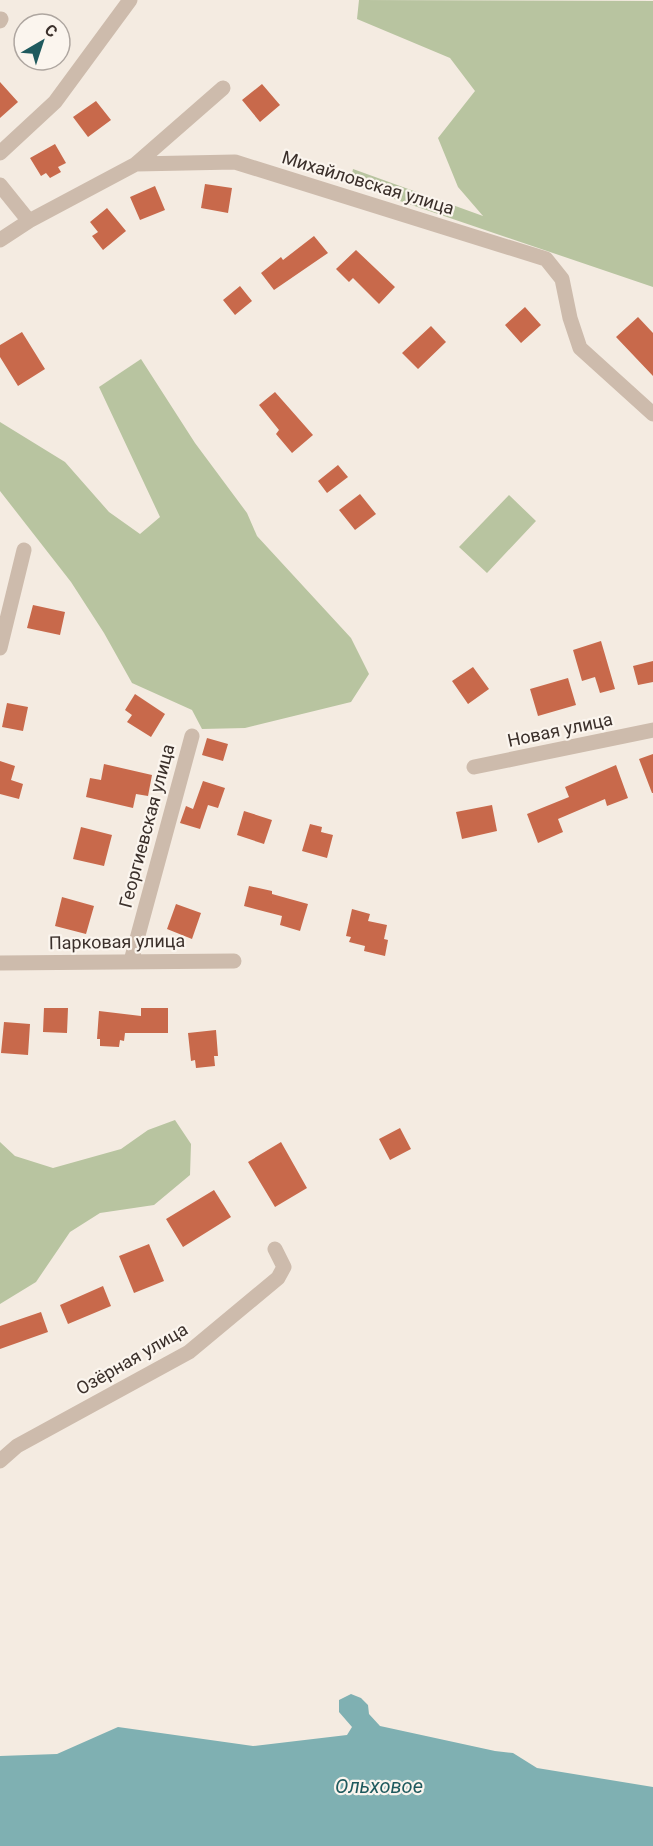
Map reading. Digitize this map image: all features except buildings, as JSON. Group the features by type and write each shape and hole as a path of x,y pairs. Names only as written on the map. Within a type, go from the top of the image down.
{"street":[{"path":"0,153 55,102 130,0"},
{"path":"136,164 223,88"},
{"name":"Михайловская улица","path":"0,240 29,221 136,164 235,162 546,259 562,279 579,348 653,414"},
{"path":"0,185 29,221"},
{"path":"0,648 24,550"},
{"name":"Новая улица","path":"474,767 653,730"},
{"name":"Георгиевская улица","path":"131,961 192,736"},
{"name":"Парковая улица","path":"0,963 234,961"},
{"name":"Озёрная улица","path":"0,1461 17,1446 189,1352 278,1278 284,1267 275,1249"}],"green space":[{"path":"359,0 653,1 653,287 350,184 353,169 483,216 458,187 438,138 475,91 450,58 357,19"},
{"path":"141,359 195,443 247,513 257,536 351,638 369,674 351,702 245,728 202,729 192,710 132,683 104,633 71,582 0,491 0,422 65,462 109,512 140,534 160,517 99,387"},
{"path":"509,495 536,521 487,573 459,547"},
{"path":"175,1120 191,1144 190,1175 154,1205 100,1213 70,1232 36,1282 0,1304 0,1142 15,1156 53,1168 121,1149 148,1130"}],"water":[{"name":"Ольховое","path":"351,1694 361,1698 368,1705 369,1714 380,1726 513,1753 537,1768 653,1787 653,1846 0,1846 0,1756 57,1754 118,1727 253,1746 347,1735 352,1727 339,1712 339,1700"}]}
